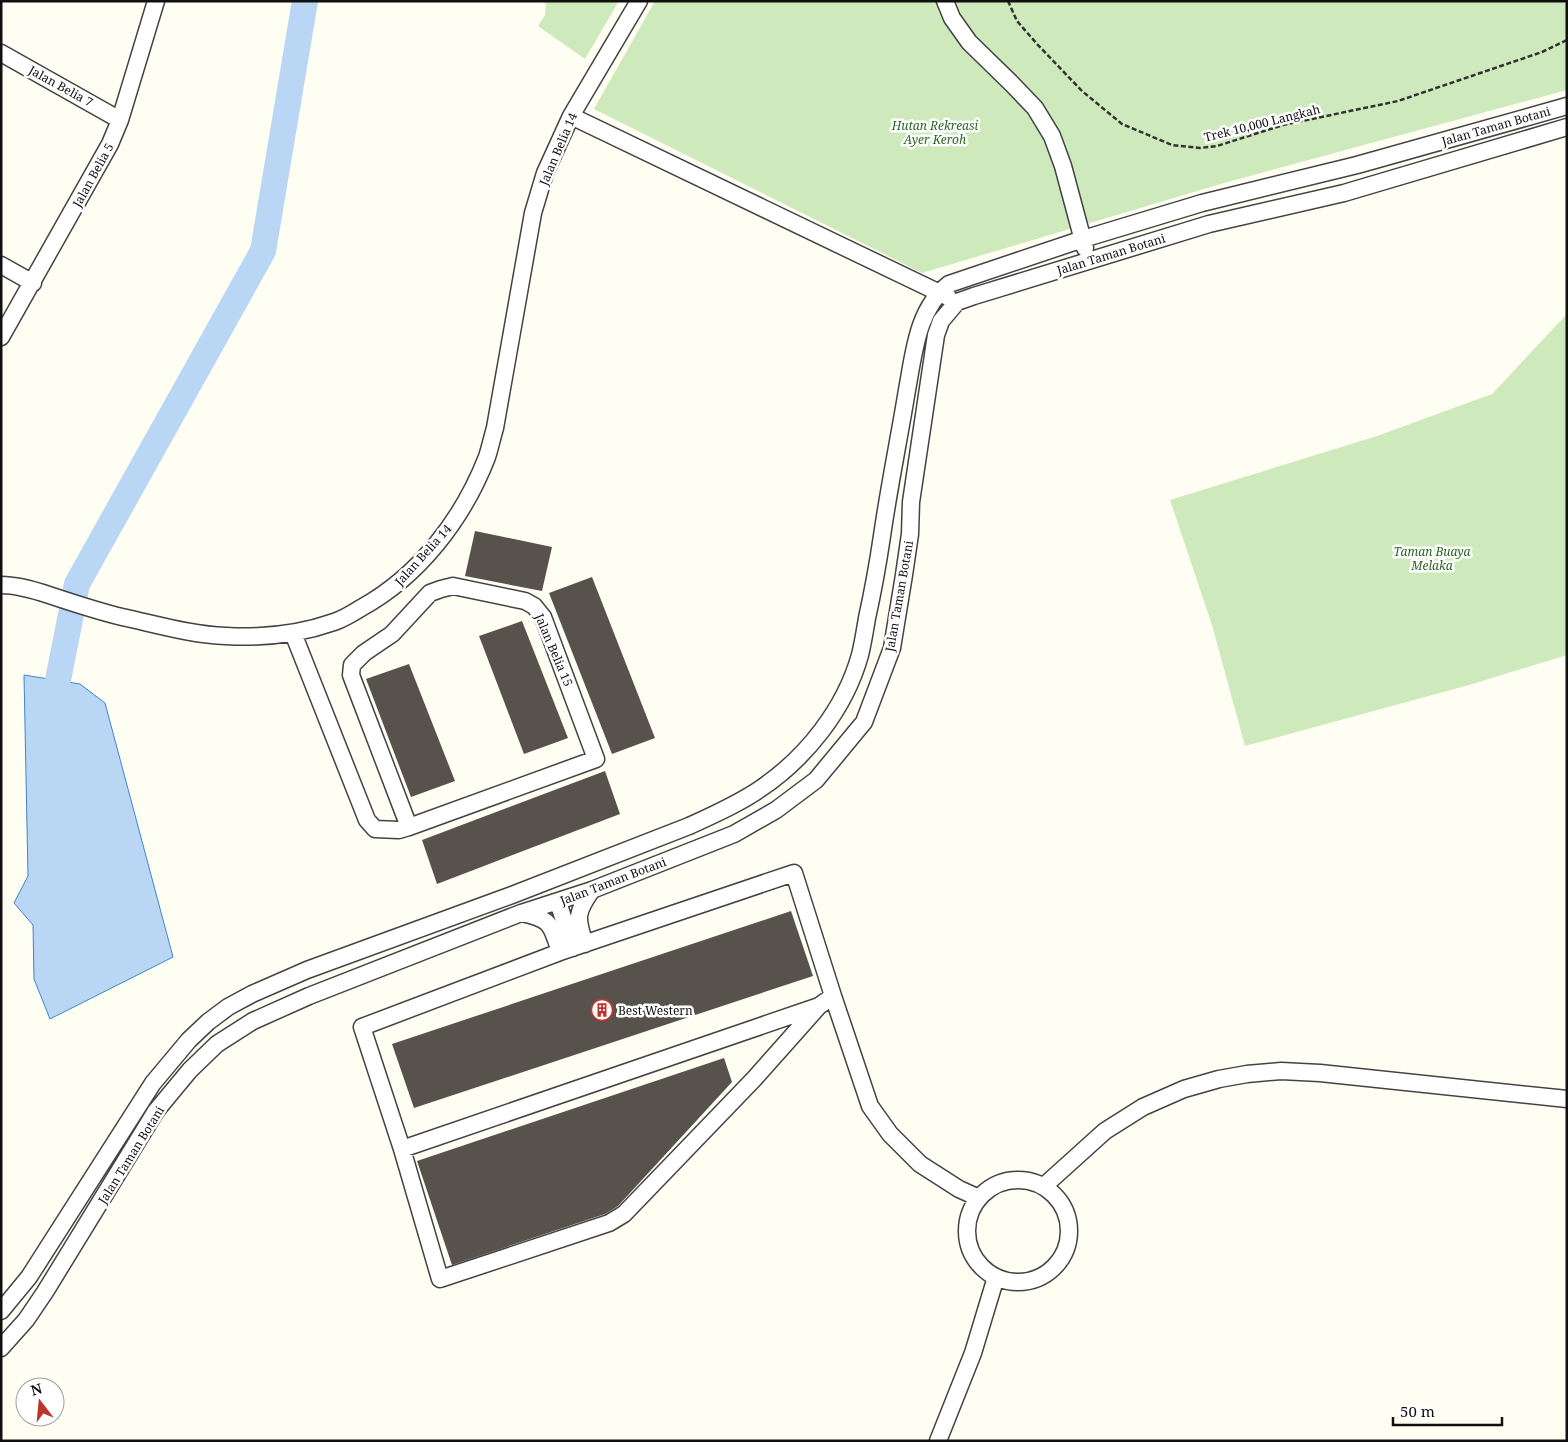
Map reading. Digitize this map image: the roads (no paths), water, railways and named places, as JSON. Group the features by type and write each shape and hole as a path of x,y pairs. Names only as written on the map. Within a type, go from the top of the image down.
{"street":[{"name":"Jalan Belia 5","path":"1,337 110,144 120,120 156,1"},
{"name":"Jalan Belia 14","path":"1,585 30,589 113,615 224,636 293,633 335,622 373,602 392,589 447,531 463,507 488,455 495,428 534,213 546,173 571,116 639,1"},
{"path":"945,1 952,18 969,42 1035,108 1052,136 1063,166 1087,260"},
{"name":"Jalan Belia 7","path":"1,53 120,120"},
{"name":"Jalan Taman Botani","path":"1,1311 29,1277 153,1083 189,1040 228,1007 279,981 512,895 689,826 717,813 759,789 796,759 820,732 842,698 852,679 860,654 917,336 938,292 949,284 967,277 1202,203 1357,165 1567,106"},
{"path":"571,116 957,302"},
{"name":"Jalan Taman Botani","path":"1,1348 26,1320 45,1292 156,1110 190,1070 217,1044 252,1021 309,996 521,913 592,890 734,834 776,810 816,780 864,722 892,648 910,534 911,502 936,335 942,322 957,302 1087,260 1209,224 1344,194 1567,127"},
{"path":"1,265 33,282"},
{"name":"Jalan Belia 15","path":"293,633 367,820 375,830 399,830 409,827 596,759 543,617 534,606 526,601 453,586 441,588 430,593 392,634 364,653 352,665 351,674 409,827"},
{"path":"833,996 820,1006 754,1079 624,1214 609,1224 440,1279 402,1149 362,1028 573,948 794,873 870,1106 890,1134 920,1164 959,1189 979,1198"},
{"path":"573,948 579,923 580,905 592,890"},
{"path":"512,895 538,894 558,902 573,948"},
{"path":"521,913 537,916 549,923 554,933 573,948"},
{"path":"402,1149 820,1006"},
{"path":"1044,1186 1105,1132 1143,1108 1184,1089 1219,1079 1247,1074 1281,1071 1320,1073 1567,1099"},
{"path":"1017,1179 1031,1181 1044,1186 1057,1196 1065,1209 1070,1224 1070,1240 1064,1254 1055,1267 1042,1276 1027,1281 1011,1282 996,1277 983,1269 974,1256 968,1242 967,1226 971,1211 979,1198 990,1188 1003,1182 1017,1179"},
{"path":"938,1441 973,1353 996,1277"}],"water":[{"path":"24,675 80,684 105,703 173,957 50,1019 34,979 33,925 14,903 28,876"}],"waterway":[{"path":"58,680 77,584 263,251 305,1"}],"place":[{"name":"Best Western","path":"602,1010"}],"park label":[{"name":"Hutan Rekreasi Ayer Keroh","path":"935,132"},
{"name":"Taman Buaya Melaka","path":"1432,558"}]}
